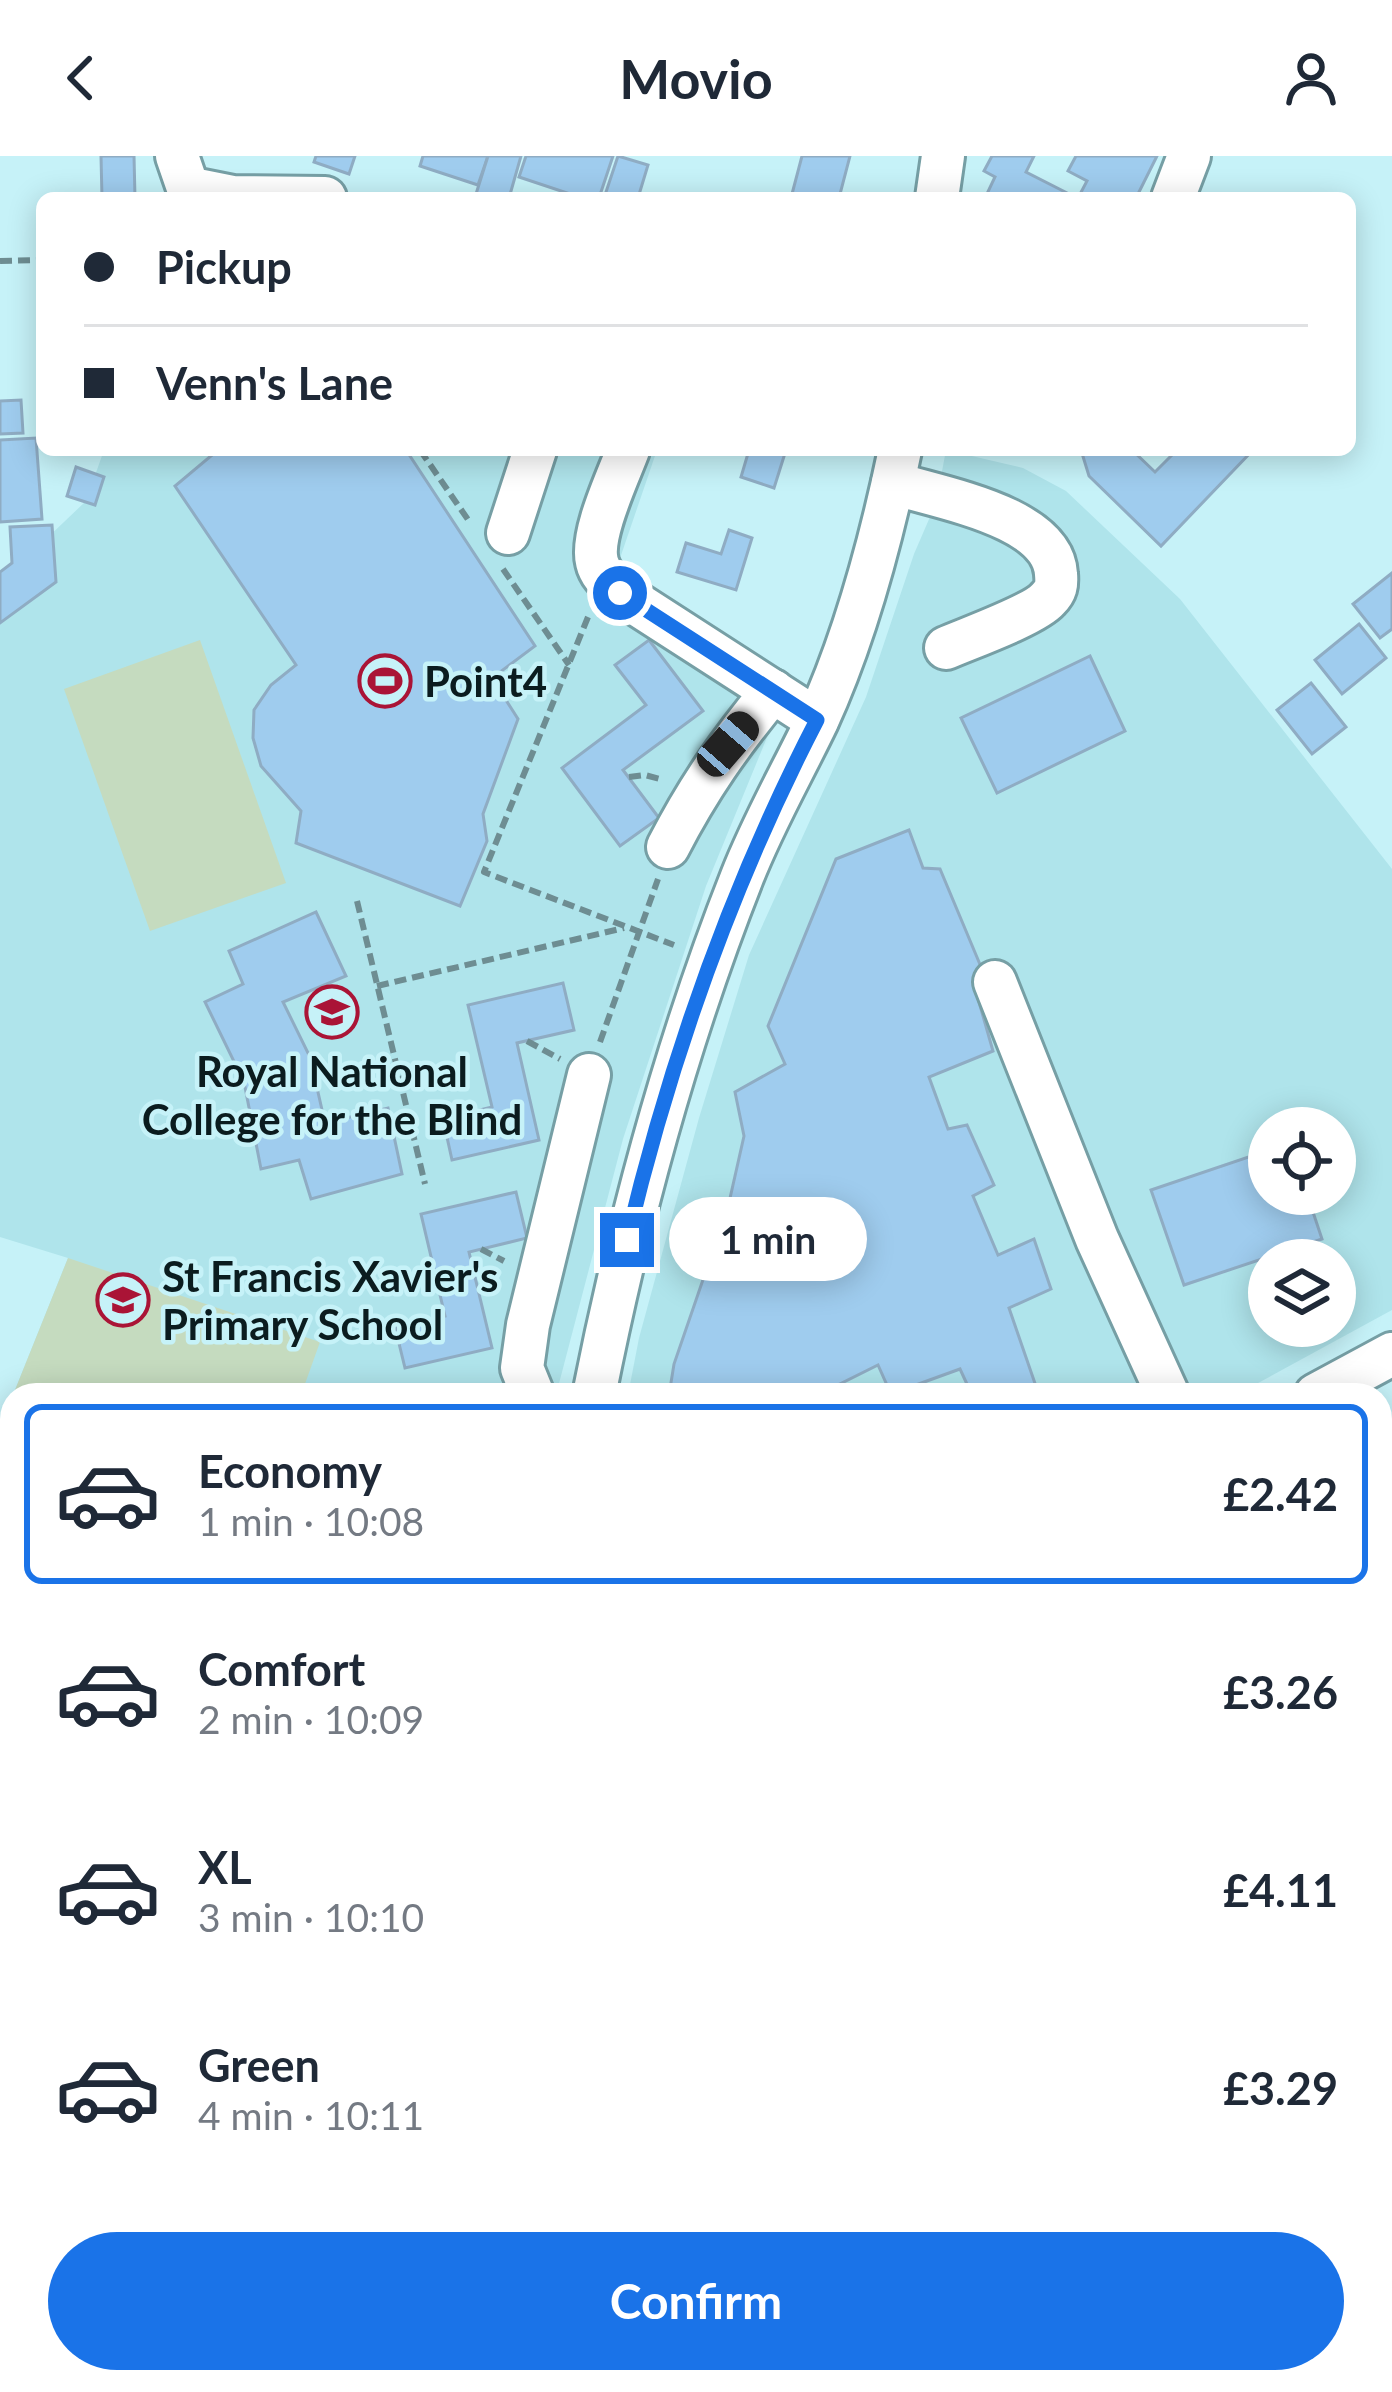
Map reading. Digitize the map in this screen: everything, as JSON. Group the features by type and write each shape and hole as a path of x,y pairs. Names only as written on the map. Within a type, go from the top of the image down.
{"street":[{"path":"939,192 943,156"},
{"path":"1175,192 1189,156"},
{"path":"185,181 218,192"},
{"path":"508,533 533,456"},
{"path":"626,456 598,537 596,559 604,578 620,593 817,720"},
{"path":"597,1383 636,1203 711,960 771,808 817,720 844,653 896,466 1024,526 1044,542 1055,563 1057,587 1045,603 946,648"},
{"path":"668,848 701,782 773,691"},
{"path":"995,982 1154,1383"},
{"path":"528,1383 522,1368 528,1325 589,1075"},
{"path":"1338,1383 1392,1354"}],"path":[{"path":"0,261 36,260"},
{"path":"495,586 508,578"},
{"path":"604,578 484,872 711,960"},
{"path":"589,1075 668,848"},
{"path":"356,901 425,1184"},
{"path":"377,986 626,928"}],"shaded area":[{"name":"Royal National College for the Blind","path":"102,456 655,456 616,570 791,679 706,886 623,1139 559,1383 18,1383 68,1258 0,1237 0,583 86,501"},
{"path":"945,456 972,456 1023,468 1066,491 1180,599 1392,869 1392,1310 1356,1330 1356,1239 1248,1239 1248,1347 1324,1347 1258,1383 630,1383 699,1118 749,955 866,697 936,503"}],"green space":[{"path":"200,640 286,883 150,931 64,689"},
{"name":"St Francis Xavier's Primary School","path":"68,1258 320,1342 305,1383 18,1383"}],"building":[{"path":"101,156 134,156 135,192 102,192"},
{"path":"316,156 355,156 349,174 314,162"},
{"path":"423,156 488,156 478,185 420,166"},
{"path":"488,156 521,156 511,192 477,192"},
{"path":"526,156 613,156 601,192 564,192 519,177"},
{"path":"618,156 648,165 640,192 606,192"},
{"path":"802,156 850,156 841,192 793,192"},
{"path":"992,156 1034,156 1026,172 1065,192 988,192 995,177 984,171"},
{"path":"1076,156 1157,156 1139,192 1081,192 1087,181 1068,171"},
{"path":"21,400 23,433 0,434 0,401"},
{"path":"36,438 42,519 0,522 0,440"},
{"name":"Point4","path":"211,456 410,456 535,646 492,678 518,719 483,814 487,841 460,906 296,843 301,811 261,766 253,738 254,710 271,685 296,665 175,486"},
{"path":"747,456 784,456 774,488 741,477"},
{"path":"1083,456 1138,456 1155,472 1171,456 1247,456 1161,546 1089,476"},
{"path":"76,467 104,477 95,505 67,496"},
{"path":"52,525 56,582 0,623 0,572 12,563 10,527"},
{"path":"729,530 752,538 736,590 677,572 686,543 721,554"},
{"path":"1392,573 1392,629 1380,638 1353,604"},
{"path":"1359,624 1386,658 1342,694 1315,660"},
{"path":"649,640 703,711 623,770 659,818 620,846 562,768 646,705 615,665"},
{"path":"1090,656 1125,731 997,793 961,718"},
{"path":"1311,683 1346,727 1312,754 1277,710"},
{"path":"909,830 923,868 940,869 984,974 977,995 993,1051 929,1077 948,1129 967,1125 994,1185 973,1196 998,1255 1034,1239 1051,1289 1009,1308 1035,1383 966,1383 960,1369 921,1383 886,1383 878,1365 842,1383 671,1383 728,1207 744,1136 735,1092 785,1064 768,1026 836,859"},
{"path":"316,912 346,976 283,1002 310,1057 325,1123 388,1108 402,1174 311,1199 299,1160 261,1169 244,1082 205,1002 243,984 229,951"},
{"path":"563,983 574,1030 517,1043 539,1140 452,1160 443,1119 492,1107 468,1005"},
{"path":"1248,1157 1248,1215 1314,1215 1322,1239 1248,1239 1248,1264 1184,1285 1151,1190"},
{"path":"516,1192 527,1238 469,1252 492,1348 405,1368 395,1327 445,1316 421,1214"}],"place":[{"name":"Point4","path":"385,681"},
{"name":"Royal National College for the Blind","path":"332,1012"},
{"name":"St Francis Xavier's Primary School","path":"123,1300"}],"route":[{"path":"620,593 817,720 771,808 711,960 627,1240"}]}
